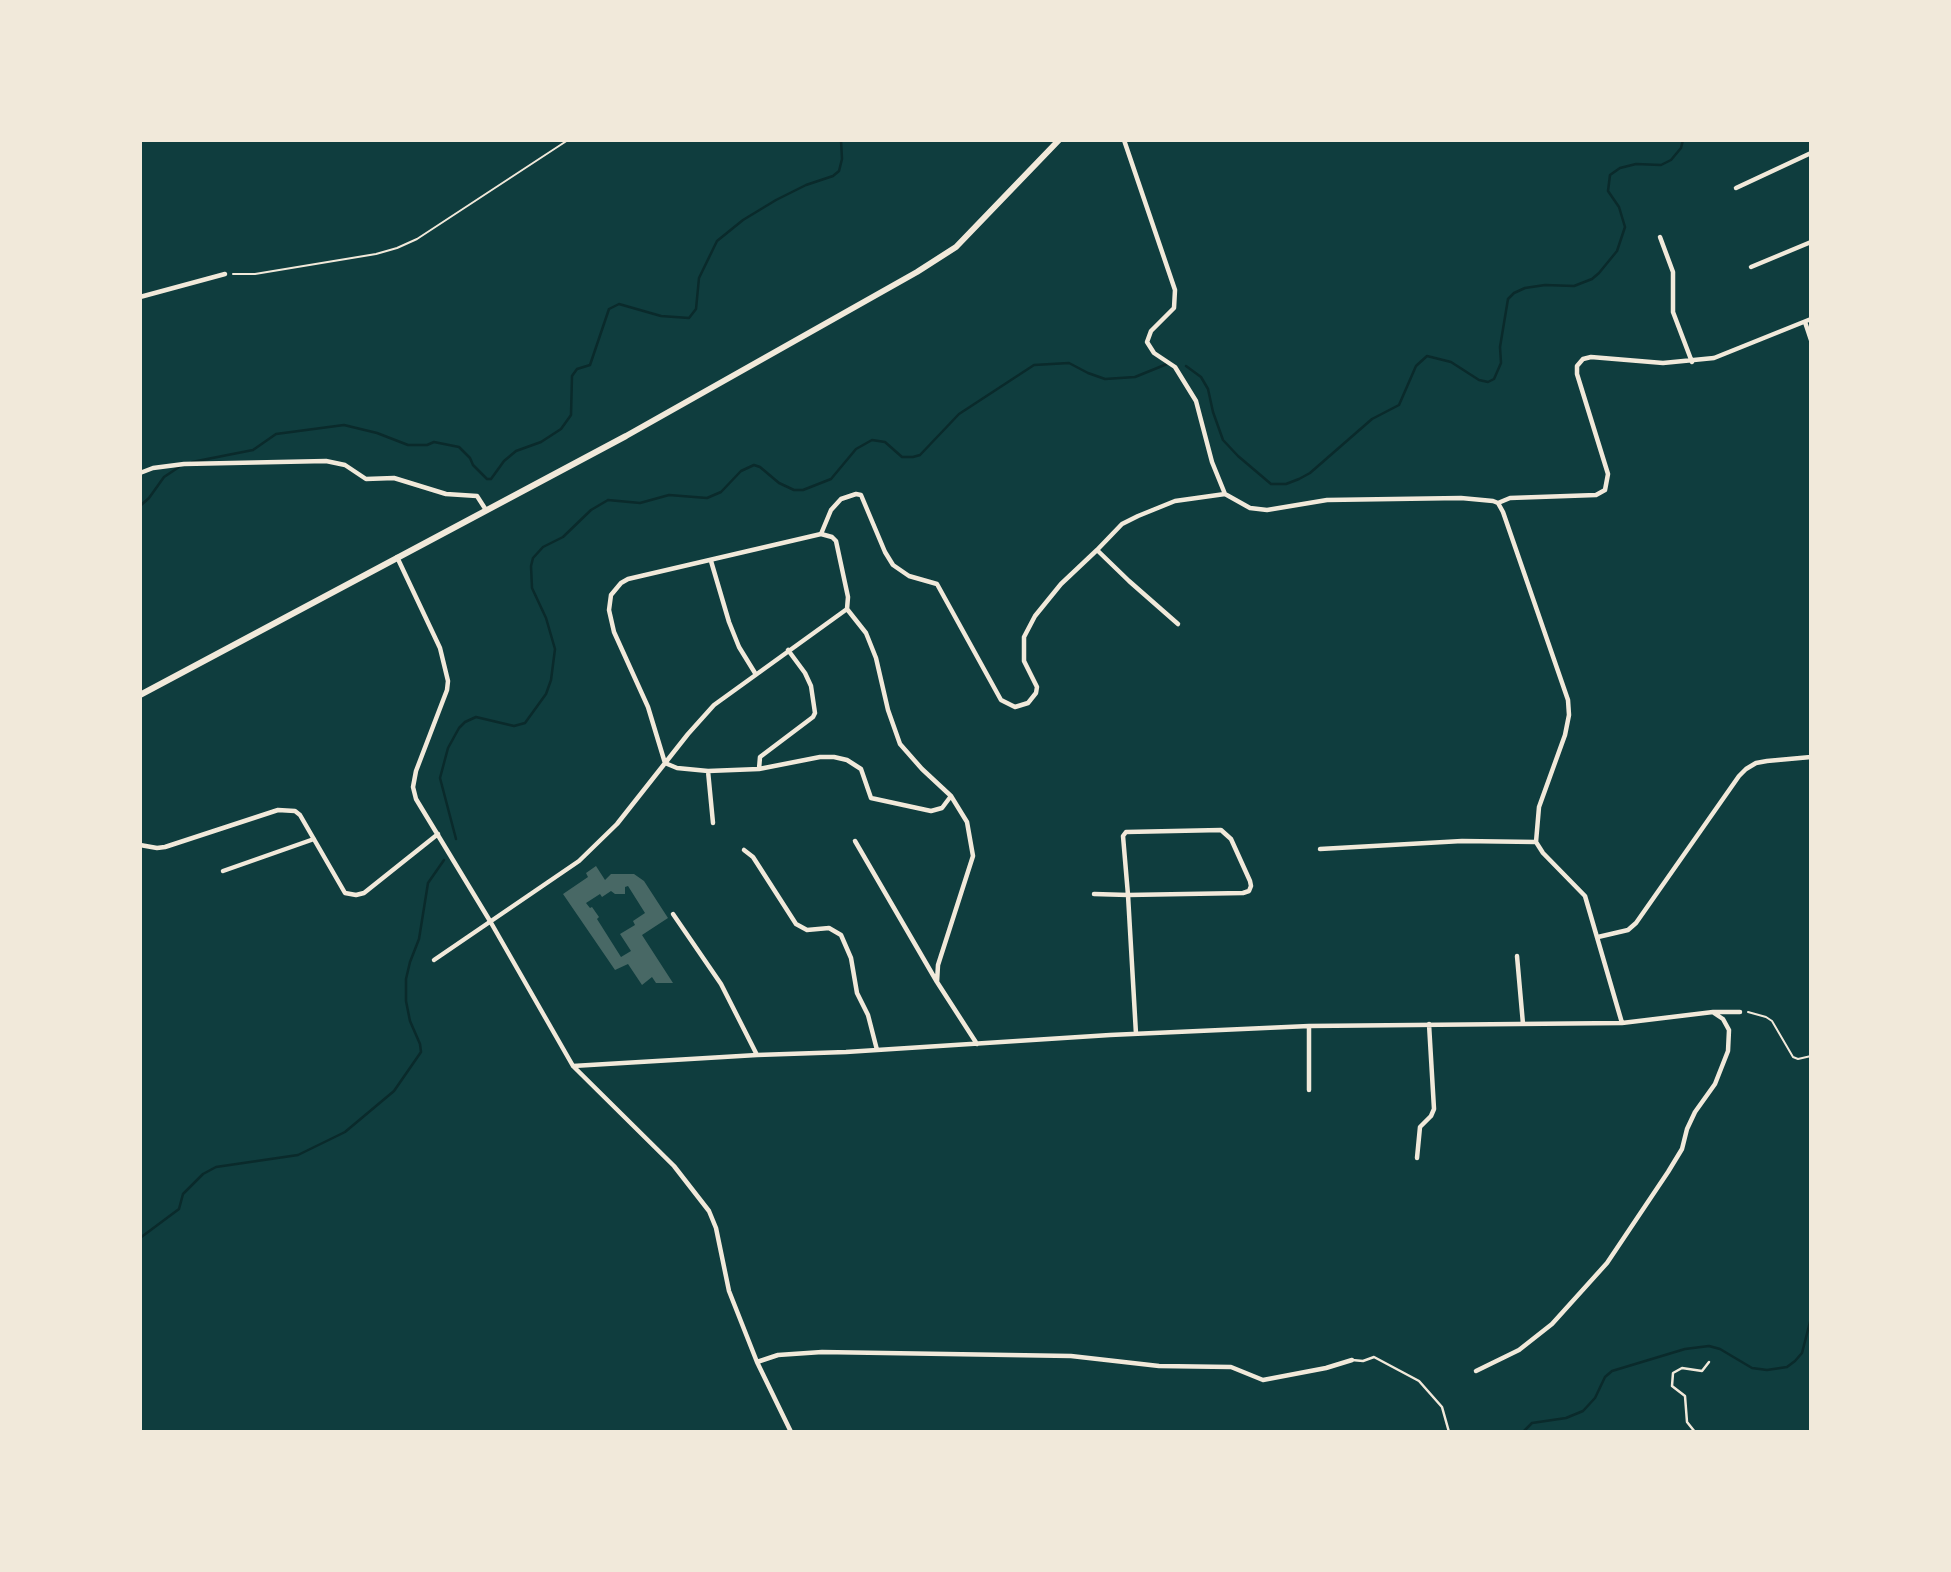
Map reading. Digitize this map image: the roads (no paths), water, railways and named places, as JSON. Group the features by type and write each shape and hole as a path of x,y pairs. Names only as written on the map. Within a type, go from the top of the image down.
{"street":[{"path":"140,695 809,335 946,255 977,227 1059,140"},
{"path":"1124,140 1175,290 1174,308 1151,331 1147,342 1154,353 1175,367 1196,401 1212,462 1225,494"},
{"path":"1736,188 1811,153"},
{"path":"1660,237 1672,272 1673,312 1692,362"},
{"path":"1751,267 1811,242"},
{"path":"140,297 225,274"},
{"path":"821,534 831,510 841,499 861,495 893,565 909,576 937,584 1001,700 1015,707 1028,703 1036,694 1037,687 1024,660 1024,637 1035,616 1060,584 1122,524 1138,516 1175,501 1225,494 1250,508 1267,510 1326,500 1461,498 1485,499 1498,503 1510,498 1597,495 1605,490 1608,474 1577,374 1577,366 1583,359 1591,357 1663,363 1692,362 1714,358 1811,319"},
{"path":"1805,322 1811,340"},
{"path":"140,473 153,468 184,464 326,461 345,465 366,479 399,478 441,493 477,496 486,510"},
{"path":"1498,503 1568,701 1569,715 1565,735 1539,807 1536,842 1542,853 1585,895 1622,1023"},
{"path":"937,982 938,965 973,856 967,822 951,796 900,744 891,722 876,658 866,633 847,609 848,597 836,541 821,534 802,537 628,579 611,595 611,621 644,696 665,763 677,768 708,771 759,769 820,757 834,757 847,760 861,769 871,798 930,811 942,808 951,796"},
{"path":"1097,550 1178,624"},
{"path":"397,557 440,649 448,681 416,771 413,787 416,799 573,1066 674,1166 709,1211 716,1228 729,1291 757,1362 791,1432"},
{"path":"711,561 729,622 739,647 755,673"},
{"path":"434,960 579,861 610,831 688,734 715,705 755,673 847,609"},
{"path":"759,769 760,757 816,713 811,686 788,650"},
{"path":"1598,937 1628,930 1636,923 1746,769 1766,761 1811,757"},
{"path":"708,771 712,823"},
{"path":"140,845 165,847 286,809 300,815 345,893 356,895 364,893 438,835"},
{"path":"1094,894 1128,895 1243,893 1249,891 1251,886 1231,839 1221,830 1126,832 1123,836 1128,895 1136,1034"},
{"path":"223,871 314,839"},
{"path":"856,841 937,982 977,1044"},
{"path":"1320,849 1462,841 1536,842"},
{"path":"744,850 753,857 796,924 807,930 829,928 841,935 851,958 857,993 868,1015 877,1050"},
{"path":"673,914 721,984 757,1055"},
{"path":"1517,957 1523,1024"},
{"path":"573,1066 1136,1034 1309,1026 1622,1023 1713,1012 1740,1012"},
{"path":"1476,1371 1519,1350 1552,1324 1607,1263 1668,1172 1682,1149 1695,1112 1715,1084 1728,1051 1729,1030 1723,1020 1713,1012"},
{"path":"1417,1158 1419,1130 1434,1109 1429,1024"},
{"path":"1309,1026 1309,1090"},
{"path":"757,1362 778,1355 822,1352 1071,1356 1159,1366 1231,1367 1262,1380 1326,1368 1352,1360"}],"lane":[{"path":"1352,1360 1363,1361 1374,1357 1419,1381 1442,1407 1449,1432"},
{"path":"1695,1432 1687,1422 1685,1396 1672,1386 1672,1373 1682,1368 1702,1371 1709,1362"}],"waterway":[{"path":"192,462 253,450 276,434 344,425 377,433 408,445 427,445 434,442 459,447 473,465 487,479 491,479 504,461 516,451 541,442 561,429 571,415 572,376 577,369 590,365 609,309 619,304 661,316 689,318 696,309 699,278 717,241 743,220 776,200 806,185 833,176 839,171 842,159 841,140"},
{"path":"1186,366 1201,377 1208,389 1223,440 1238,456 1271,484 1286,484 1299,479 1310,473 1372,419 1399,405 1416,366 1427,356 1451,362 1479,380 1488,382 1494,379 1501,363 1500,347 1508,299 1525,288 1545,285 1574,286 1599,273 1617,251 1625,227 1619,207 1608,191 1610,175 1620,168 1636,164 1661,165 1671,160 1681,148 1683,140"},
{"path":"456,839 440,778 448,748 459,728 476,717 514,726 525,723 546,694 551,680 555,649 546,618 532,588 531,566 533,558 543,547 563,537 591,510 608,500 640,503 669,495 707,498 721,492 741,471 754,465 779,483 794,490 803,490 831,479 856,449 872,440 885,442 902,457 920,455 959,414 1034,365 1069,363 1105,379 1135,377 1167,364"},
{"path":"140,506 164,477 179,467"},
{"path":"140,1238 179,1209 183,1194 203,1174 216,1167 298,1155 345,1132 394,1091 421,1052 410,1021 406,979 419,939 428,883 444,860"},
{"path":"1523,1432 1532,1423 1566,1418 1583,1411 1595,1398 1605,1377 1612,1371 1685,1349 1709,1346 1720,1349 1752,1368 1767,1370 1787,1367 1802,1353 1811,1318"}]}
